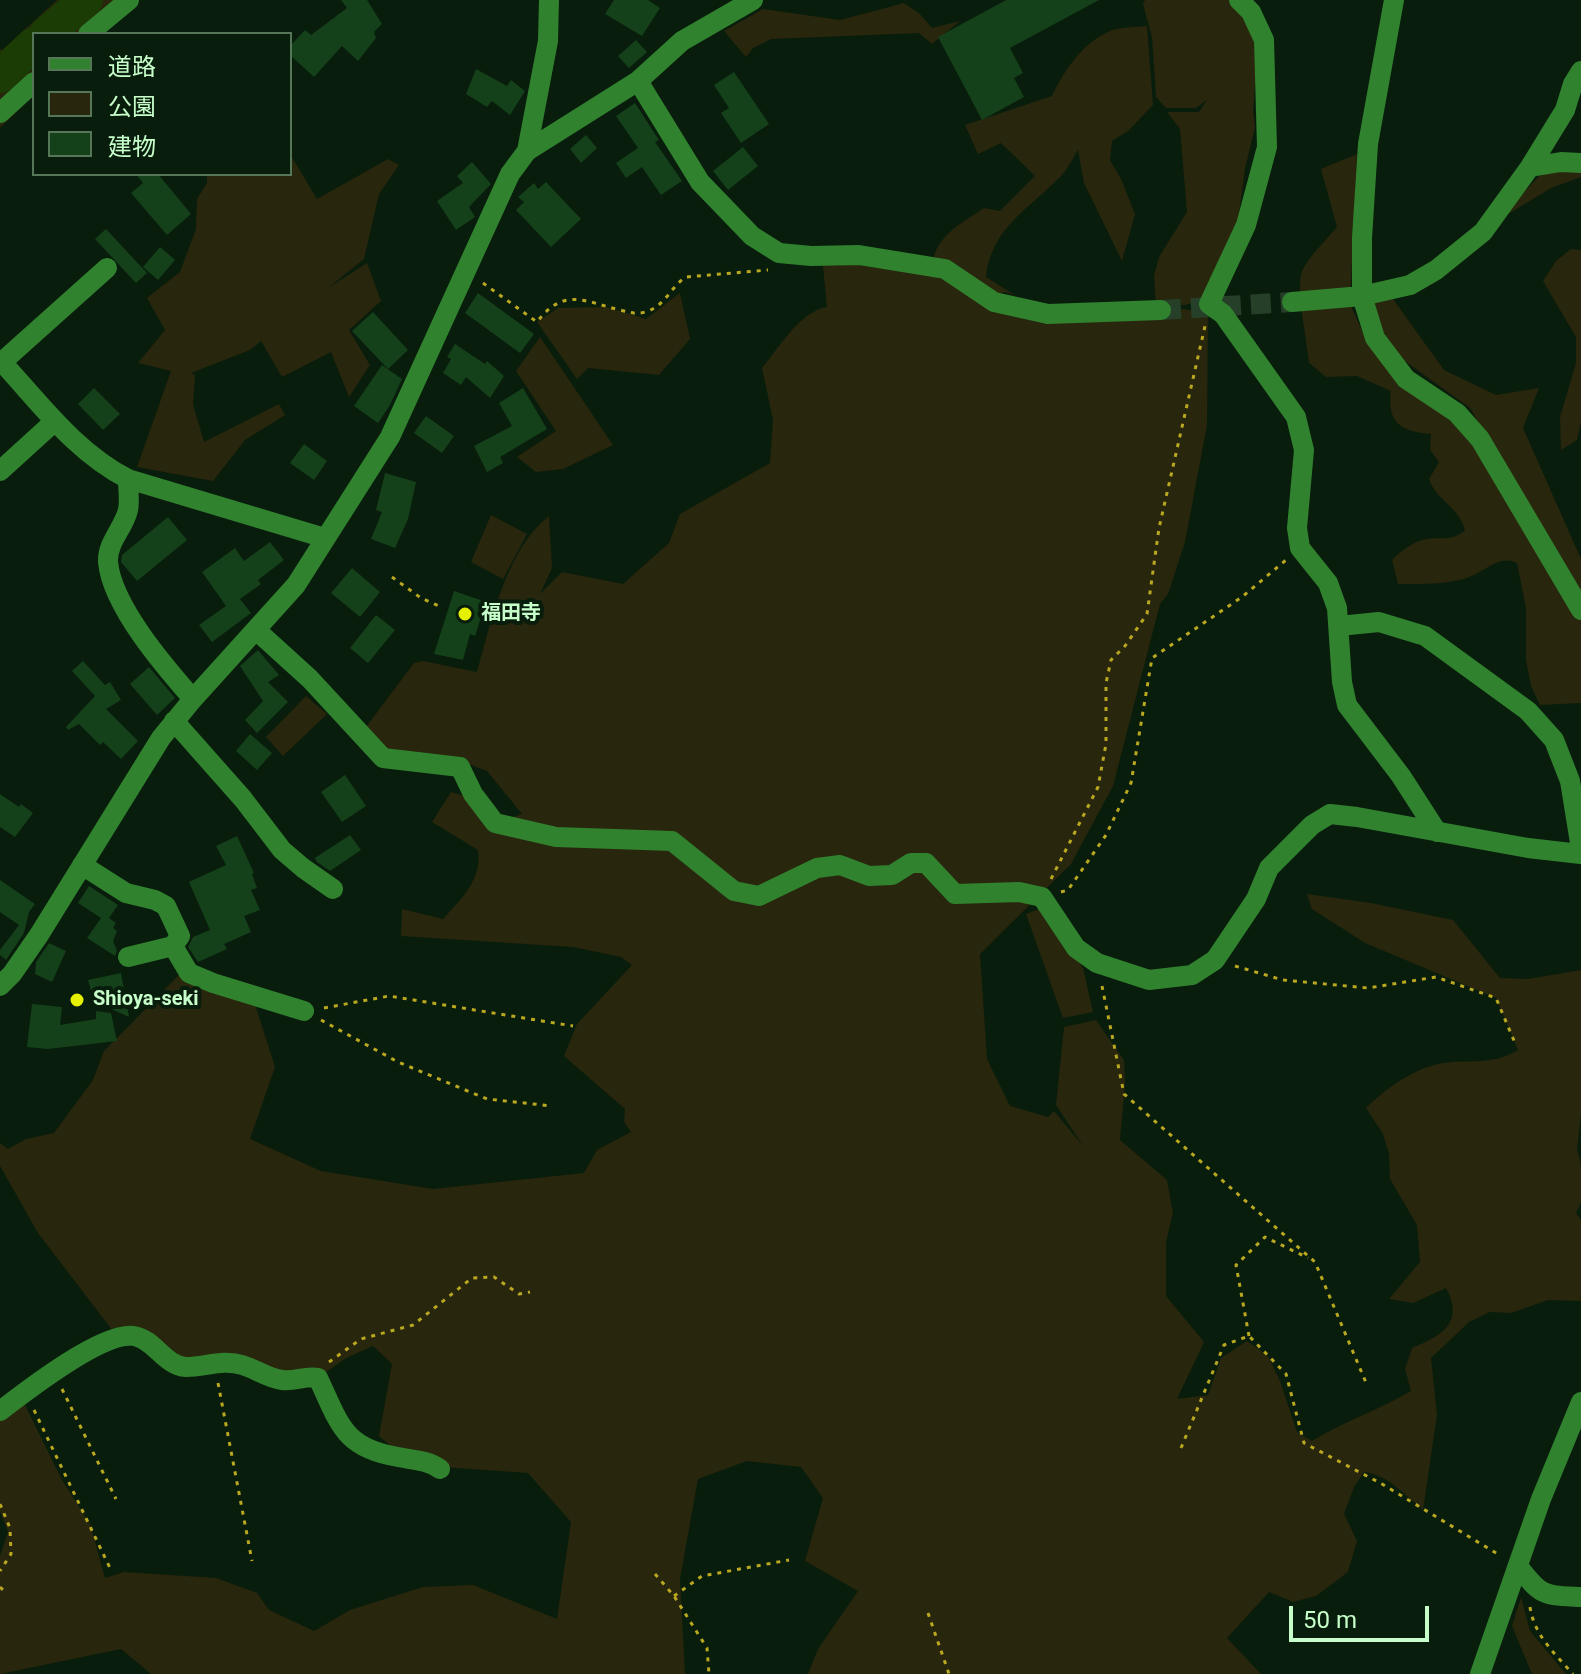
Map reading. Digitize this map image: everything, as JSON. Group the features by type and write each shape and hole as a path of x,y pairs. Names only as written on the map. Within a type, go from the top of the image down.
{"street":[{"path":"90,32 129,0"},
{"path":"527,151 548,41 549,0"},
{"path":"0,986 39,935 174,721 296,585 390,437 510,174 527,151 638,81 714,10 753,0"},
{"path":"1239,0 1251,12 1264,40 1267,147 1246,225 1209,304 1223,314 1296,417 1304,450 1297,528 1300,548 1328,583 1339,626 1342,682 1347,705 1401,776 1437,832"},
{"path":"1394,0 1368,144 1362,296 1375,338 1406,379 1457,413 1480,439 1581,610"},
{"path":"1292,302 1362,296 1410,285 1436,270 1483,232 1530,167 1565,110 1573,84 1581,71"},
{"path":"638,81 700,182 752,236 779,253 859,255 945,269 994,302 1048,314 1161,310"},
{"path":"0,113 32,84"},
{"path":"1530,167 1561,162 1581,163"},
{"path":"107,268 1,361 93,459 128,479 325,538"},
{"path":"0,471 55,421"},
{"path":"128,479 128,511 112,542 108,562 128,612 154,653 193,699"},
{"path":"256,630 310,679 383,758 460,767 473,794 495,823 556,837 672,841 734,891 759,896 817,868 840,865 869,876 892,875 911,863 926,863 955,894 1019,892 1042,897 1076,948 1097,963 1149,980 1192,975 1215,960 1256,899 1269,868 1312,825 1330,814 1528,848 1581,851 1570,781 1560,753 1554,740 1528,711 1425,636 1379,622 1339,626"},
{"path":"174,721 243,799 282,850 333,889"},
{"path":"82,865 126,893 166,906 180,936 173,946 128,957"},
{"path":"173,946 189,973 304,1011"},
{"path":"0,1411 53,1372 104,1344 130,1335 139,1337 175,1365 239,1364 285,1381 310,1376 318,1378 339,1423 348,1436 366,1450 430,1462 440,1469"},
{"path":"1480,1674 1541,1499 1581,1402"},
{"path":"1518,1566 1531,1583 1547,1596 1581,1597"}],"path":[{"path":"467,271 537,322 550,306 565,299 636,314 649,312 664,302 677,283 686,277 761,272 776,269 796,255"},
{"path":"1042,897 1098,787 1106,744 1106,683 1111,660 1147,614 1159,528 1209,304"},
{"path":"1042,897 1068,890 1106,835 1131,783 1152,658 1242,597 1300,548"},
{"path":"392,577 421,598 439,606"},
{"path":"1215,960 1283,980 1368,988 1436,977 1496,998 1515,1043"},
{"path":"1097,963 1124,1094 1315,1262 1367,1385"},
{"path":"304,1011 389,996 573,1026"},
{"path":"304,1011 398,1062 487,1099 552,1106"},
{"path":"1315,1262 1265,1237 1236,1265 1249,1336 1286,1374 1304,1443 1382,1484 1518,1566"},
{"path":"310,1376 361,1339 413,1325 472,1278 494,1277 519,1294 530,1292"},
{"path":"1181,1448 1224,1345 1249,1336"},
{"path":"215,1363 252,1561"},
{"path":"53,1372 116,1499"},
{"path":"25,1392 110,1568"},
{"path":"0,1504 10,1528 11,1554 0,1571"},
{"path":"674,1596 702,1576 789,1560"},
{"path":"655,1574 674,1596 707,1648 709,1674"},
{"path":"1531,1583 1533,1623 1573,1674"},
{"path":"0,1587 7,1594"},
{"path":"928,1613 949,1674"}],"green space":[{"path":"57,0 132,0 99,32 32,32 32,97 0,128 2,50"},
{"path":"1145,0 1231,0 1253,29 1261,71 1255,86 1255,127 1245,169 1237,228 1206,295 1185,305 1156,305 1154,276 1159,257 1187,212 1180,129 1167,112 1199,112 1207,100 1196,108 1166,108 1156,97 1152,37 1143,4"},
{"path":"904,3 920,14 932,28 960,21 932,44 919,33 771,39 753,48 746,57 724,31 763,9 840,20"},
{"path":"1147,26 1153,105 1128,131 1112,141 1110,160 1135,214 1122,261 1084,183 1078,150 1063,174 1003,232 989,260 986,277 1016,296 1005,292 998,294 1033,314 1096,307 1183,309 1208,313 1207,425 1185,542 1168,594 1160,604 1113,786 1071,864 980,954 987,1059 1010,1106 1048,1117 1054,1111 1083,1146 1056,1105 1064,1027 1096,1020 1124,1060 1120,1140 1167,1180 1173,1213 1166,1242 1166,1296 1204,1342 1177,1399 1208,1395 1221,1358 1247,1341 1268,1356 1297,1432 1312,1441 1411,1391 1405,1369 1412,1348 1441,1333 1447,1327 1453,1310 1446,1288 1413,1303 1389,1299 1420,1262 1417,1225 1390,1179 1389,1154 1383,1134 1366,1108 1397,1082 1425,1068 1445,1063 1486,1061 1518,1050 1496,998 1365,943 1312,909 1307,894 1453,920 1500,978 1528,979 1581,970 1581,1115 1577,1150 1581,1164 1581,1202 1576,1213 1581,1220 1581,1301 1548,1300 1511,1313 1490,1312 1469,1322 1431,1358 1437,1415 1423,1510 1388,1481 1364,1472 1354,1487 1344,1514 1357,1541 1348,1572 1316,1596 1293,1602 1269,1592 1227,1638 1261,1674 808,1674 818,1649 858,1591 805,1561 823,1498 801,1467 747,1461 698,1479 680,1579 685,1674 151,1674 121,1649 0,1674 0,1556 8,1532 0,1511 0,1417 24,1403 62,1480 90,1524 105,1578 124,1572 216,1578 257,1593 269,1610 314,1631 350,1610 423,1587 473,1585 557,1619 571,1522 528,1473 442,1467 399,1453 379,1436 392,1364 373,1346 346,1358 318,1378 240,1369 185,1367 119,1339 38,1233 0,1166 0,1143 8,1149 26,1139 54,1133 93,1080 104,1051 181,973 253,998 275,1067 250,1139 321,1171 433,1189 584,1173 597,1150 631,1132 624,1122 625,1109 564,1056 577,1024 632,965 621,957 573,947 401,936 402,909 443,919 474,880 479,861 478,850 432,822 451,792 478,800 495,823 522,814 487,771 466,763 383,748 366,727 414,663 423,661 477,672 511,566 534,530 549,516 552,568 540,594 562,572 623,584 669,543 680,514 770,463 773,420 762,368 799,323 808,315 827,307 822,256 933,260 940,243 953,230 984,208 1000,211 1035,176 1001,143 978,154 965,125 1052,96 1068,68 1100,36 1128,27"},
{"path":"1357,154 1350,304 1366,339 1453,418 1478,445 1558,588 1581,621 1581,703 1540,705 1531,686 1526,660 1526,608 1517,563 1498,562 1469,577 1452,581 1398,584 1392,560 1403,550 1422,540 1452,537 1465,530 1458,515 1437,493 1429,479 1439,462 1430,450 1431,434 1412,431 1398,424 1391,411 1391,391 1357,376 1326,377 1309,363 1300,279 1313,254 1337,227 1321,169"},
{"path":"292,157 317,199 388,159 399,165 379,194 364,259 328,288 367,263 381,301 349,330 370,365 349,397 331,352 282,377 261,341 250,350 191,373 195,375 193,404 204,442 279,404 285,415 245,440 213,481 137,467 171,371 138,363 165,330 147,298 180,272 196,229 197,199 207,183 207,176 292,176"},
{"path":"1581,166 1581,177 1551,188 1510,213 1503,214 1542,173"},
{"path":"1571,249 1581,250 1581,422 1577,440 1561,450 1560,417 1576,363 1576,337 1543,281 1556,261"},
{"path":"680,293 690,339 659,375 588,368 577,379 537,322 558,308 607,307 646,319"},
{"path":"1393,299 1444,370 1496,395 1539,388 1523,428 1581,559 1581,597 1470,408 1402,359 1365,305"},
{"path":"540,337 613,445 563,469 536,472 517,457 556,431 516,371"},
{"path":"491,515 527,534 503,579 471,562"},
{"path":"306,696 327,714 283,756 266,737"},
{"path":"1042,908 1083,968 1093,1012 1063,1018 1026,914"},
{"path":"1521,1597 1530,1631 1566,1674 1532,1674 1512,1626"}],"building":[{"path":"341,0 367,0 382,24 374,32 376,38 358,61 342,46 314,77 292,57 292,44 305,30 311,35 347,8"},
{"path":"614,0 648,0 660,8 642,36 605,14"},
{"path":"1006,0 1099,0 1010,48 1023,73 1014,78 1024,97 982,120 938,37"},
{"path":"636,40 647,52 629,68 618,56"},
{"path":"476,69 507,86 511,80 525,91 510,115 492,101 487,107 466,94"},
{"path":"734,72 769,124 741,143 721,113 729,108 714,85"},
{"path":"635,103 659,140 655,142 682,181 661,195 642,167 626,178 616,163 638,148 616,116"},
{"path":"586,135 597,148 581,163 570,149"},
{"path":"743,147 758,166 728,190 713,171"},
{"path":"472,162 491,184 469,207 475,217 456,230 437,201 463,183 457,176"},
{"path":"138,176 160,176 191,214 167,235 131,193 143,183"},
{"path":"546,182 581,219 551,247 516,210 524,202 518,197 534,183 538,189"},
{"path":"106,229 147,273 136,283 95,239"},
{"path":"160,247 175,260 158,280 143,267"},
{"path":"478,293 534,334 520,353 465,313"},
{"path":"373,312 408,350 388,369 352,331"},
{"path":"455,344 485,364 487,361 504,376 490,398 466,377 461,385 443,373 451,359 447,357"},
{"path":"382,365 402,379 378,423 354,406"},
{"path":"94,388 120,414 103,430 78,404"},
{"path":"523,388 547,429 500,457 503,463 487,472 474,446 512,426 499,403"},
{"path":"426,416 454,436 442,453 414,433"},
{"path":"304,444 327,461 314,480 290,463"},
{"path":"385,473 416,482 408,519 395,548 371,539 382,512 376,510"},
{"path":"168,517 187,540 137,581 121,562 122,555"},
{"path":"270,542 284,560 258,580 261,584 240,599 251,613 212,642 199,625 226,606 202,572 235,548 244,561"},
{"path":"352,568 380,592 360,617 331,593"},
{"path":"454,591 486,602 475,636 470,634 463,660 434,654"},
{"path":"376,615 395,630 368,663 350,648"},
{"path":"258,650 279,675 268,682 288,702 257,733 245,720 263,701 240,666"},
{"path":"83,661 105,685 110,682 121,700 106,709 138,741 121,759 103,742 100,745 79,724 68,730 66,727 95,696 72,671"},
{"path":"149,667 175,698 157,715 130,684"},
{"path":"250,734 272,753 257,770 236,751"},
{"path":"345,775 366,806 342,822 321,792"},
{"path":"0,794 33,813 15,837 0,827"},
{"path":"350,835 361,850 330,871 317,862 315,858"},
{"path":"237,836 254,873 257,888 251,890 260,910 244,916 251,932 224,944 227,949 198,962 188,947 193,937 210,930 189,882 226,865 216,846"},
{"path":"0,880 35,904 29,912 24,933 6,960 0,955 0,950 19,925 0,912"},
{"path":"89,886 118,905 109,918 116,923 113,928 117,931 113,941 117,951 115,956 87,938 101,918 78,903"},
{"path":"49,943 66,951 52,982 35,974 36,962"},
{"path":"121,973 129,1017 94,1001 88,980"},
{"path":"32,1004 62,1007 60,1025 96,1019 96,1011 111,1013 117,1041 48,1049 27,1047"}],"waterway":[{"path":"48,32 86,0"},
{"path":"0,76 32,46"}],"tunnel":[{"path":"1161,310 1292,302"}],"place":[{"name":"福田寺","path":"465,614"},
{"name":"Shioya-seki","path":"77,1000"}]}
